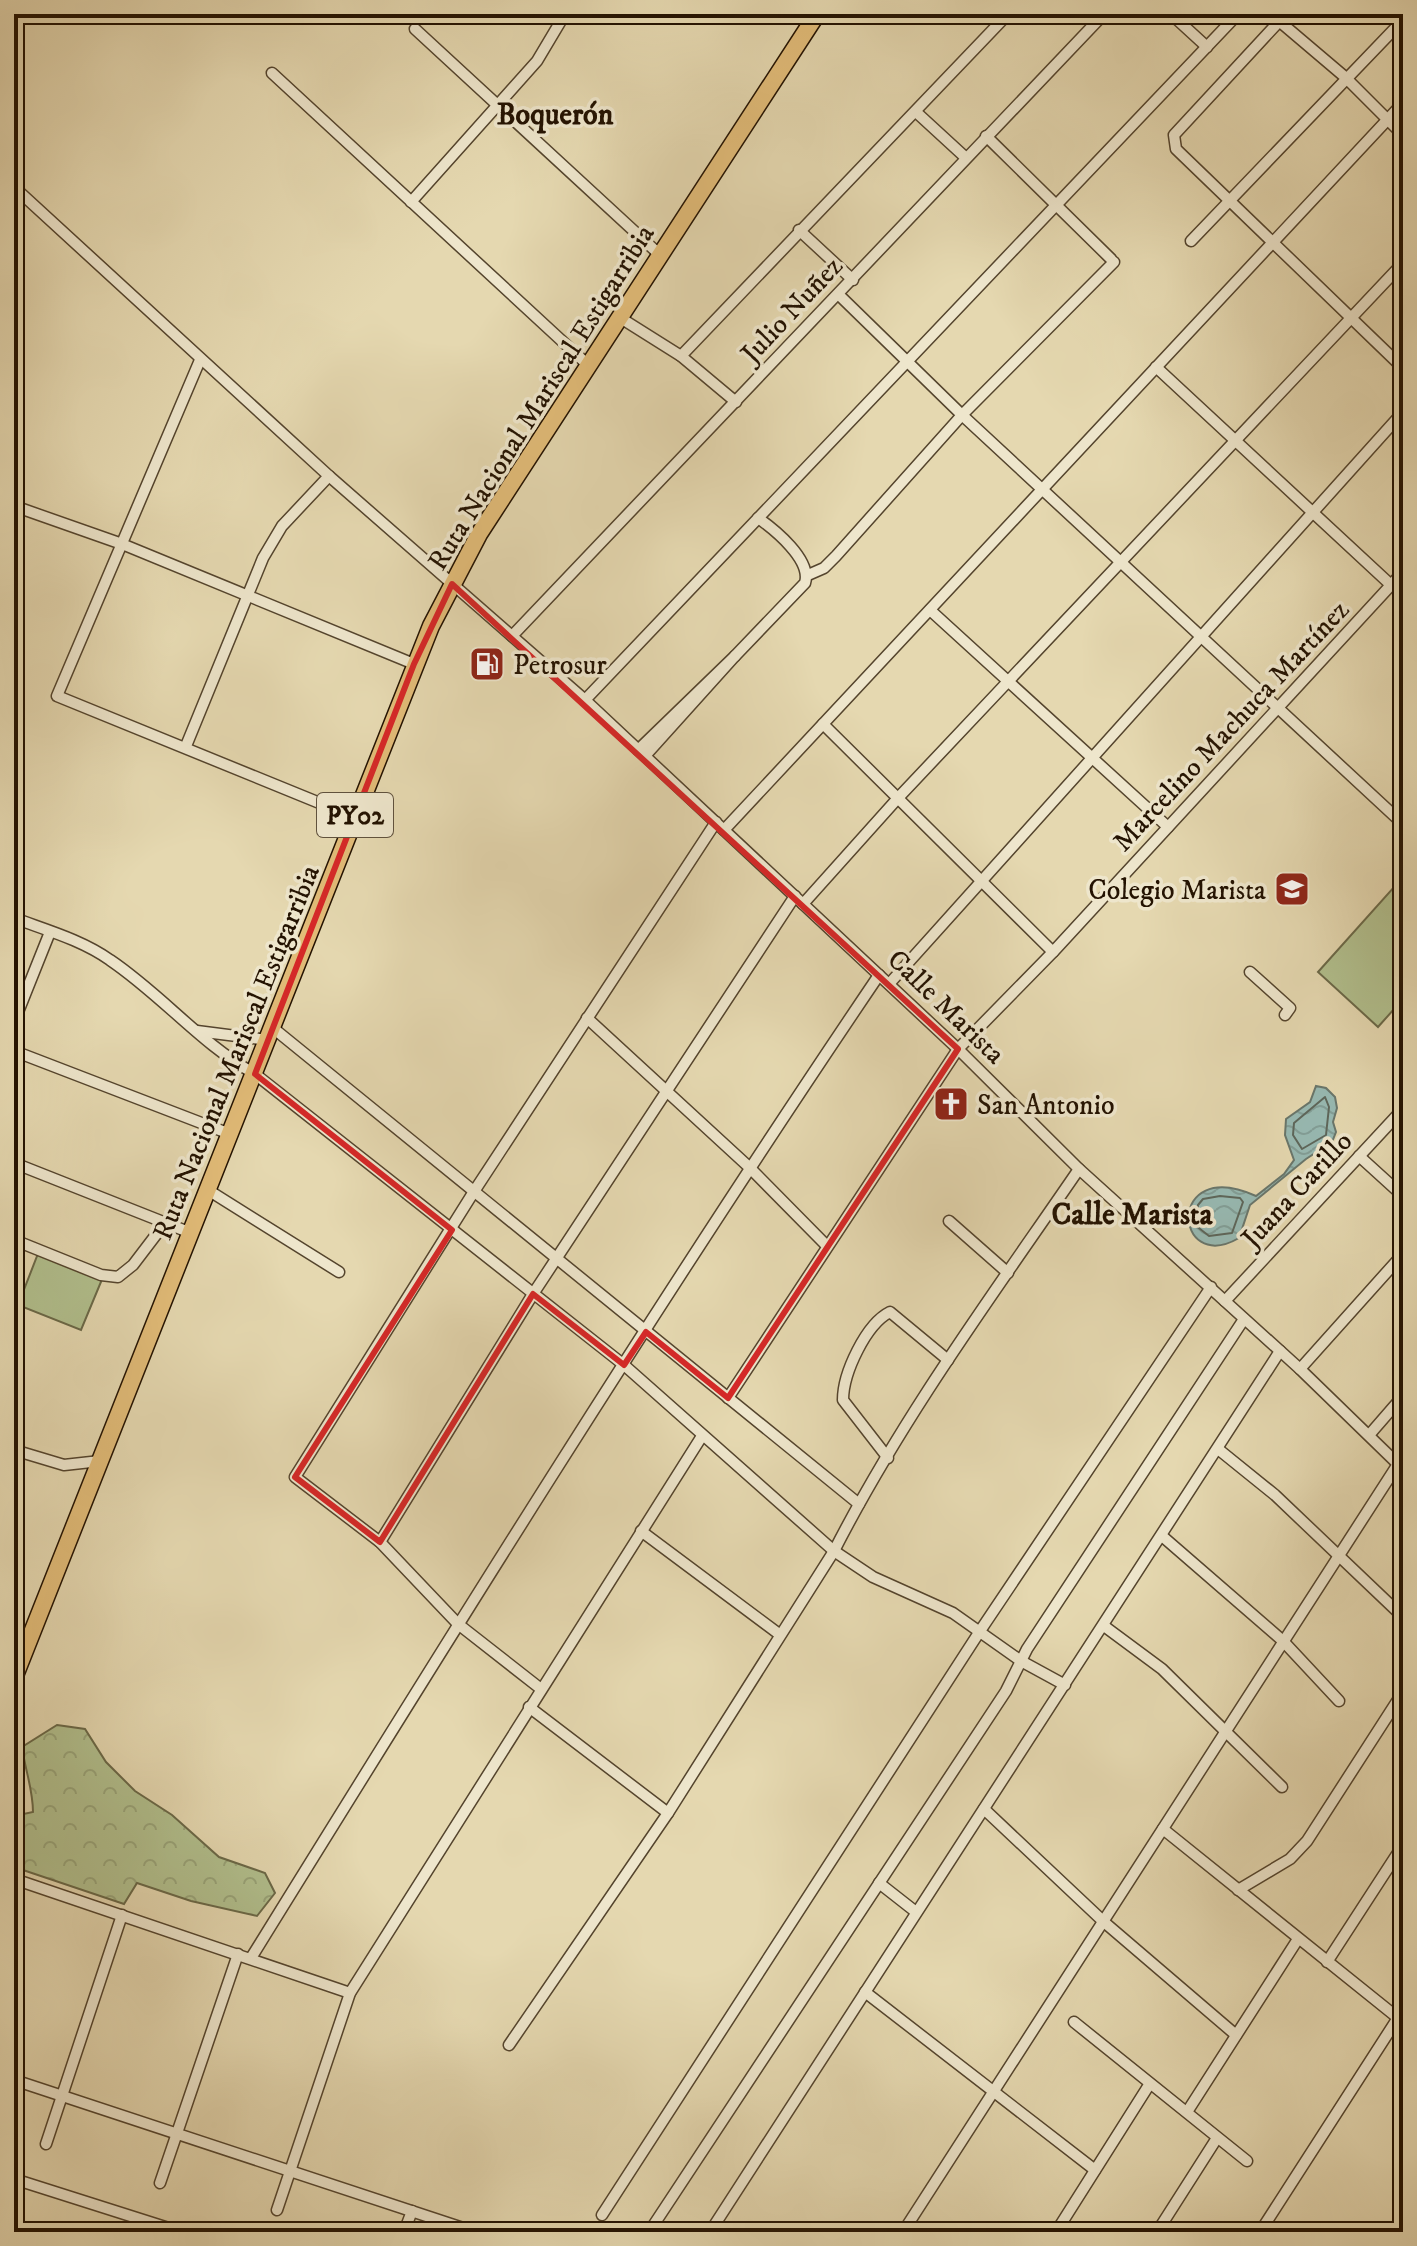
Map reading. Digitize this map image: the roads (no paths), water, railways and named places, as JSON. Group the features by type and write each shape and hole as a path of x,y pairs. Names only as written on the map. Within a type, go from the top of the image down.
{"main road":[{"name":"Ruta Nacional Mariscal Estigarribia","path":"14,1678 255,1074 414,664 452,584 479,534 817,14"}],"street":[{"path":"411,202 537,61 565,14"},
{"path":"681,356 1008,14"},
{"name":"Julio Nuñez","path":"512,636 1104,14"},
{"path":"1171,14 1207,47"},
{"path":"585,700 1238,14"},
{"path":"1403,135 1283,18 1174,135 1176,149 1403,368"},
{"path":"1191,241 1403,20"},
{"path":"415,29 660,255"},
{"path":"272,73 588,365"},
{"path":"541,1689 458,1624 380,1542 295,1477 587,1018 720,826 823,724 1403,103"},
{"path":"916,112 965,157"},
{"path":"808,575 824,568 836,556 962,415 1112,260 986,136"},
{"name":"Calle Marista","path":"14,187 329,476 585,700 958,1049 1079,1169 1300,1369 1400,1466"},
{"path":"799,230 853,280"},
{"path":"380,1542 533,1294 667,1089 799,900 1403,263"},
{"path":"839,295 906,363 1401,822"},
{"path":"619,317 681,356 736,402"},
{"path":"200,360 57,696 354,817"},
{"path":"1156,367 1391,585"},
{"path":"889,984 1403,412"},
{"path":"186,746 263,558 282,526 329,476"},
{"path":"14,506 122,544 414,664"},
{"path":"641,753 728,668 735,656 805,583 808,575 804,562 758,518"},
{"name":"Marcelino Machuca Martínez","path":"728,1398 958,1049 1053,952 1403,572"},
{"path":"930,610 1168,827"},
{"path":"823,724 1053,952"},
{"path":"14,918 112,961 197,1031 211,1047 255,1074 624,1365 834,1551 873,1577 953,1613 1021,1661 1065,1685"},
{"path":"14,1022 50,932"},
{"path":"1250,972 1290,1008 1285,1015"},
{"path":"251,1958 458,1624 749,1167 879,975"},
{"path":"587,1018 667,1089 826,1245"},
{"path":"197,1031 270,1034 557,1259 859,1504"},
{"path":"14,1051 230,1134"},
{"name":"Juana Carillo","path":"1225,1301 1403,1109"},
{"path":"1359,1156 1403,1196"},
{"path":"14,1163 191,1233"},
{"path":"509,2045 668,1813 834,1551 859,1504 948,1360 1079,1169"},
{"path":"208,1190 339,1272"},
{"path":"949,1221 1008,1273"},
{"path":"14,1240 101,1275 118,1277 133,1265 165,1223"},
{"path":"1300,1369 1403,1254"},
{"path":"1393,1265 1403,1275"},
{"path":"602,2215 980,1631 1211,1287"},
{"path":"888,1458 843,1400 847,1378 871,1328 890,1312 948,1360"},
{"path":"649,2232 1006,1691 1021,1661 1244,1319"},
{"path":"710,2232 1280,1351"},
{"path":"1370,1434 1403,1396"},
{"path":"277,2210 350,1993 702,1436"},
{"path":"1218,1449 1275,1495 1337,1558 1401,1615"},
{"path":"14,1450 64,1465 100,1461"},
{"path":"903,2232 1283,1641 1400,1466"},
{"path":"641,1531 779,1634"},
{"path":"1162,1536 1283,1641 1339,1701"},
{"path":"1104,1626 1162,1669 1282,1787"},
{"path":"1238,1890 1290,1859 1307,1841 1403,1692"},
{"path":"529,1707 668,1813"},
{"path":"984,1809 1104,1922 1236,2035"},
{"path":"1163,1829 1327,1962 1401,2017 1260,2232"},
{"path":"1327,1962 1403,1845"},
{"path":"14,1879 350,1993"},
{"path":"879,1883 916,1912"},
{"path":"46,2144 122,1915"},
{"path":"1187,2112 1298,1939"},
{"path":"160,2183 238,1954"},
{"path":"865,1992 1095,2170"},
{"path":"1074,2022 1247,2161"},
{"path":"14,2080 475,2232"},
{"path":"1056,2232 1149,2085"},
{"path":"1157,2232 1217,2138"},
{"path":"14,2179 181,2232"},
{"path":"404,2232 412,2211"}],"water":[{"path":"1316,1086 1326,1088 1335,1097 1337,1108 1333,1122 1336,1132 1332,1142 1250,1205 1239,1238 1217,1245 1201,1242 1191,1231 1189,1216 1193,1201 1206,1191 1226,1188 1256,1196 1284,1174 1294,1160 1285,1135 1286,1119 1310,1102"}],"place":[{"name":"Petrosur","path":"487,664"},
{"name":"Colegio Marista","path":"1292,889"},
{"name":"San Antonio","path":"951,1104"}],"district":[{"name":"Boquerón","path":"555,114"},
{"name":"Calle Marista","path":"1132,1214"}]}
